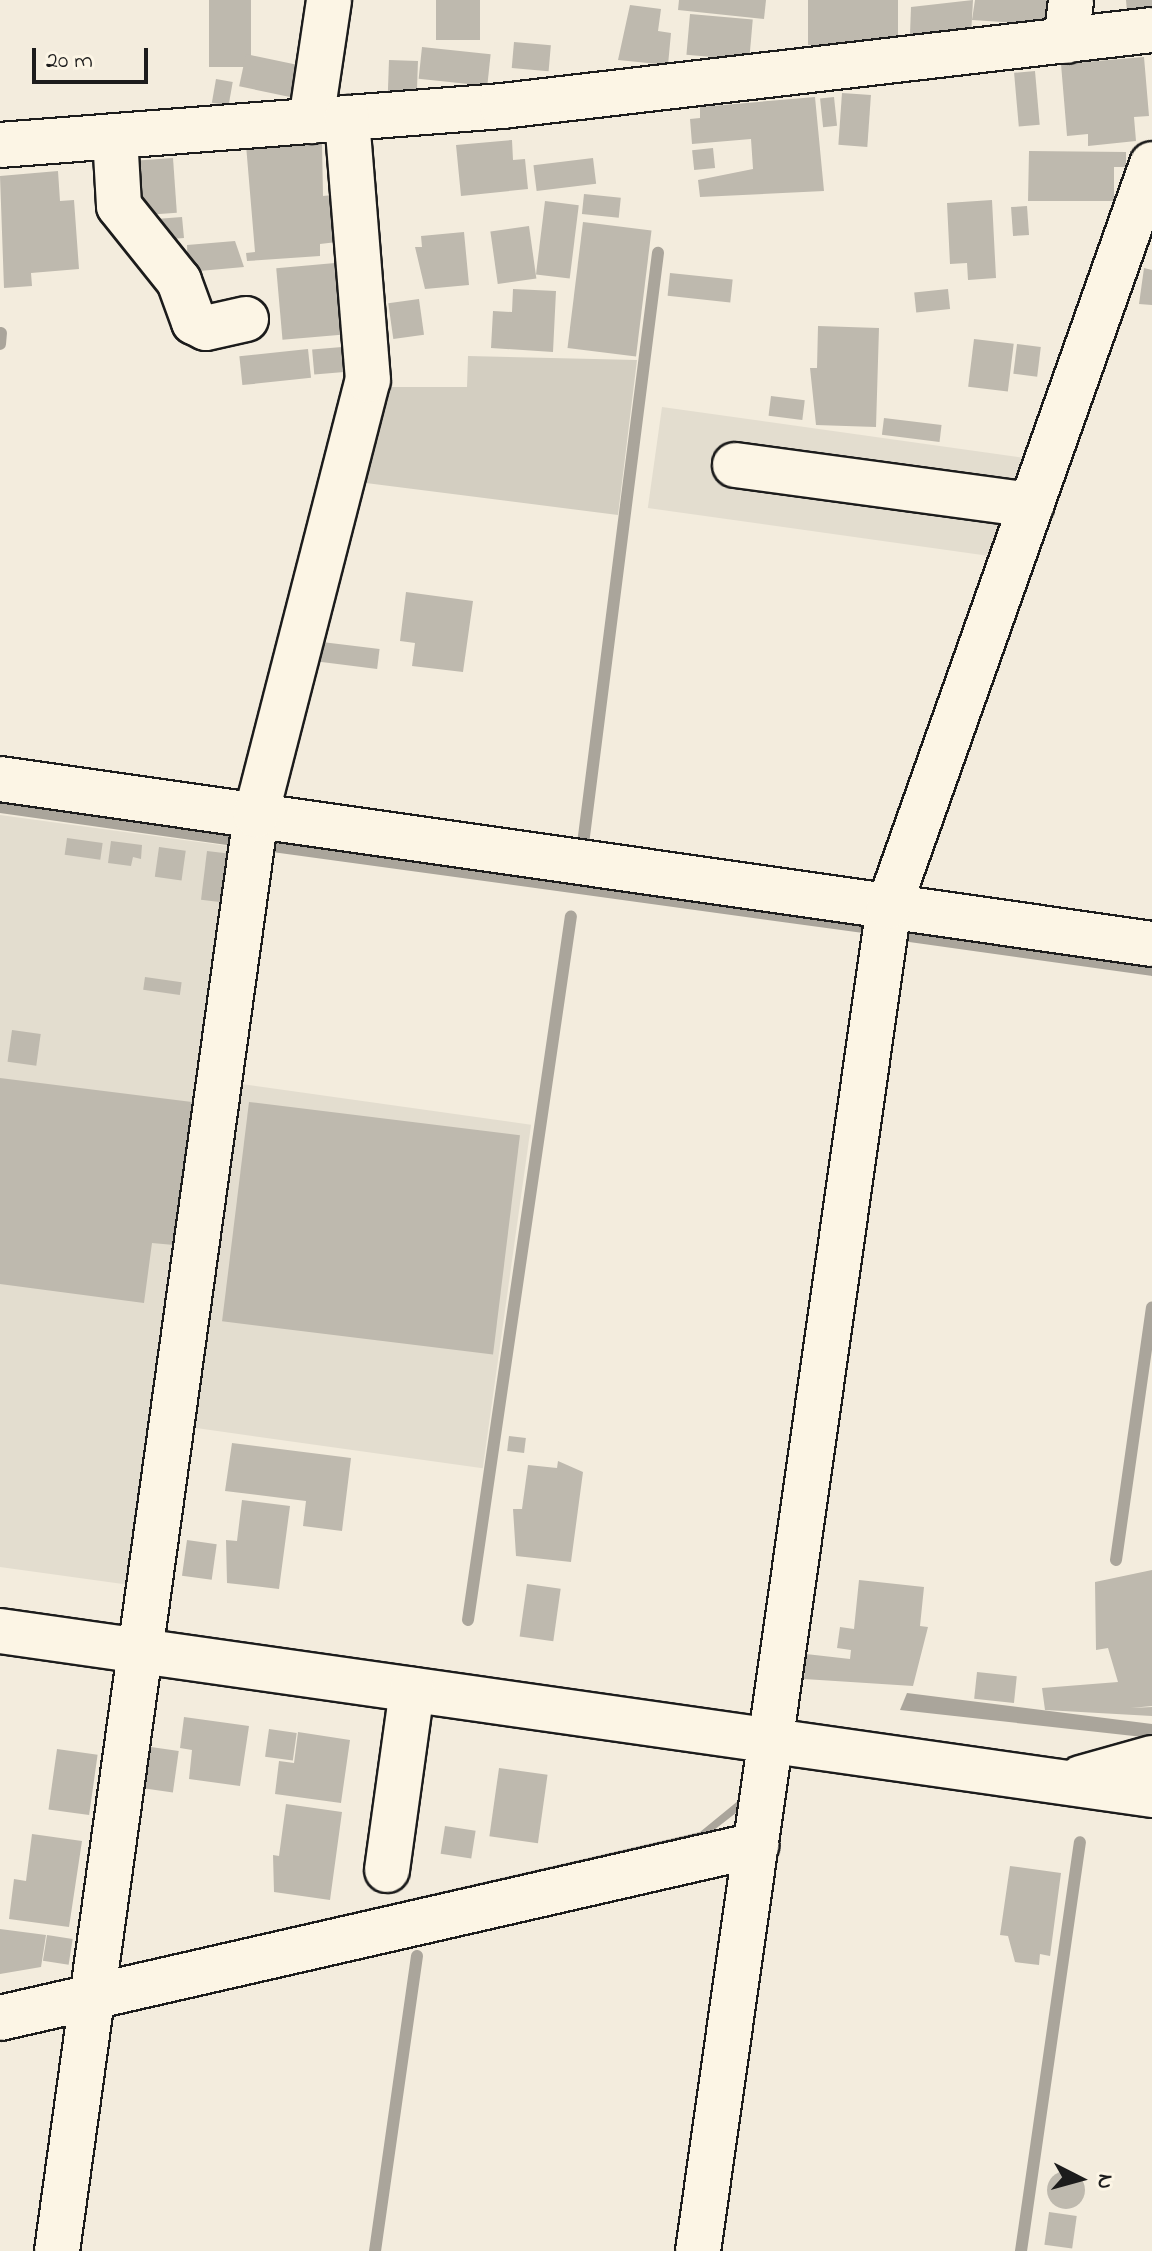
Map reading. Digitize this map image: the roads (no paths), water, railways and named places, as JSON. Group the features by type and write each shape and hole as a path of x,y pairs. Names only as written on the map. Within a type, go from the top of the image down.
{"street":[{"path":"57,2251 256,815 368,380 329,120 329,0"},
{"path":"0,145 329,120 1069,20 1152,30"},
{"path":"115,136 119,206 179,281 194,322 206,328 246,319"},
{"path":"698,2251 889,906 1152,164"},
{"path":"735,465 1031,505"},
{"path":"0,779 1152,944"},
{"path":"0,1631 1152,1795"},
{"path":"387,1870 412,1690"},
{"path":"1064,1782 1152,1758"},
{"path":"0,2018 756,1845"}],"waterway":[{"path":"583,844 658,253"},
{"path":"0,344 1,333"},
{"path":"0,807 228,839"},
{"path":"273,846 871,928"},
{"path":"468,1620 571,916"},
{"path":"903,935 1152,970"},
{"path":"1116,1560 1152,1308"},
{"path":"1021,2251 1080,1842"},
{"path":"375,2251 417,1956"}]}
